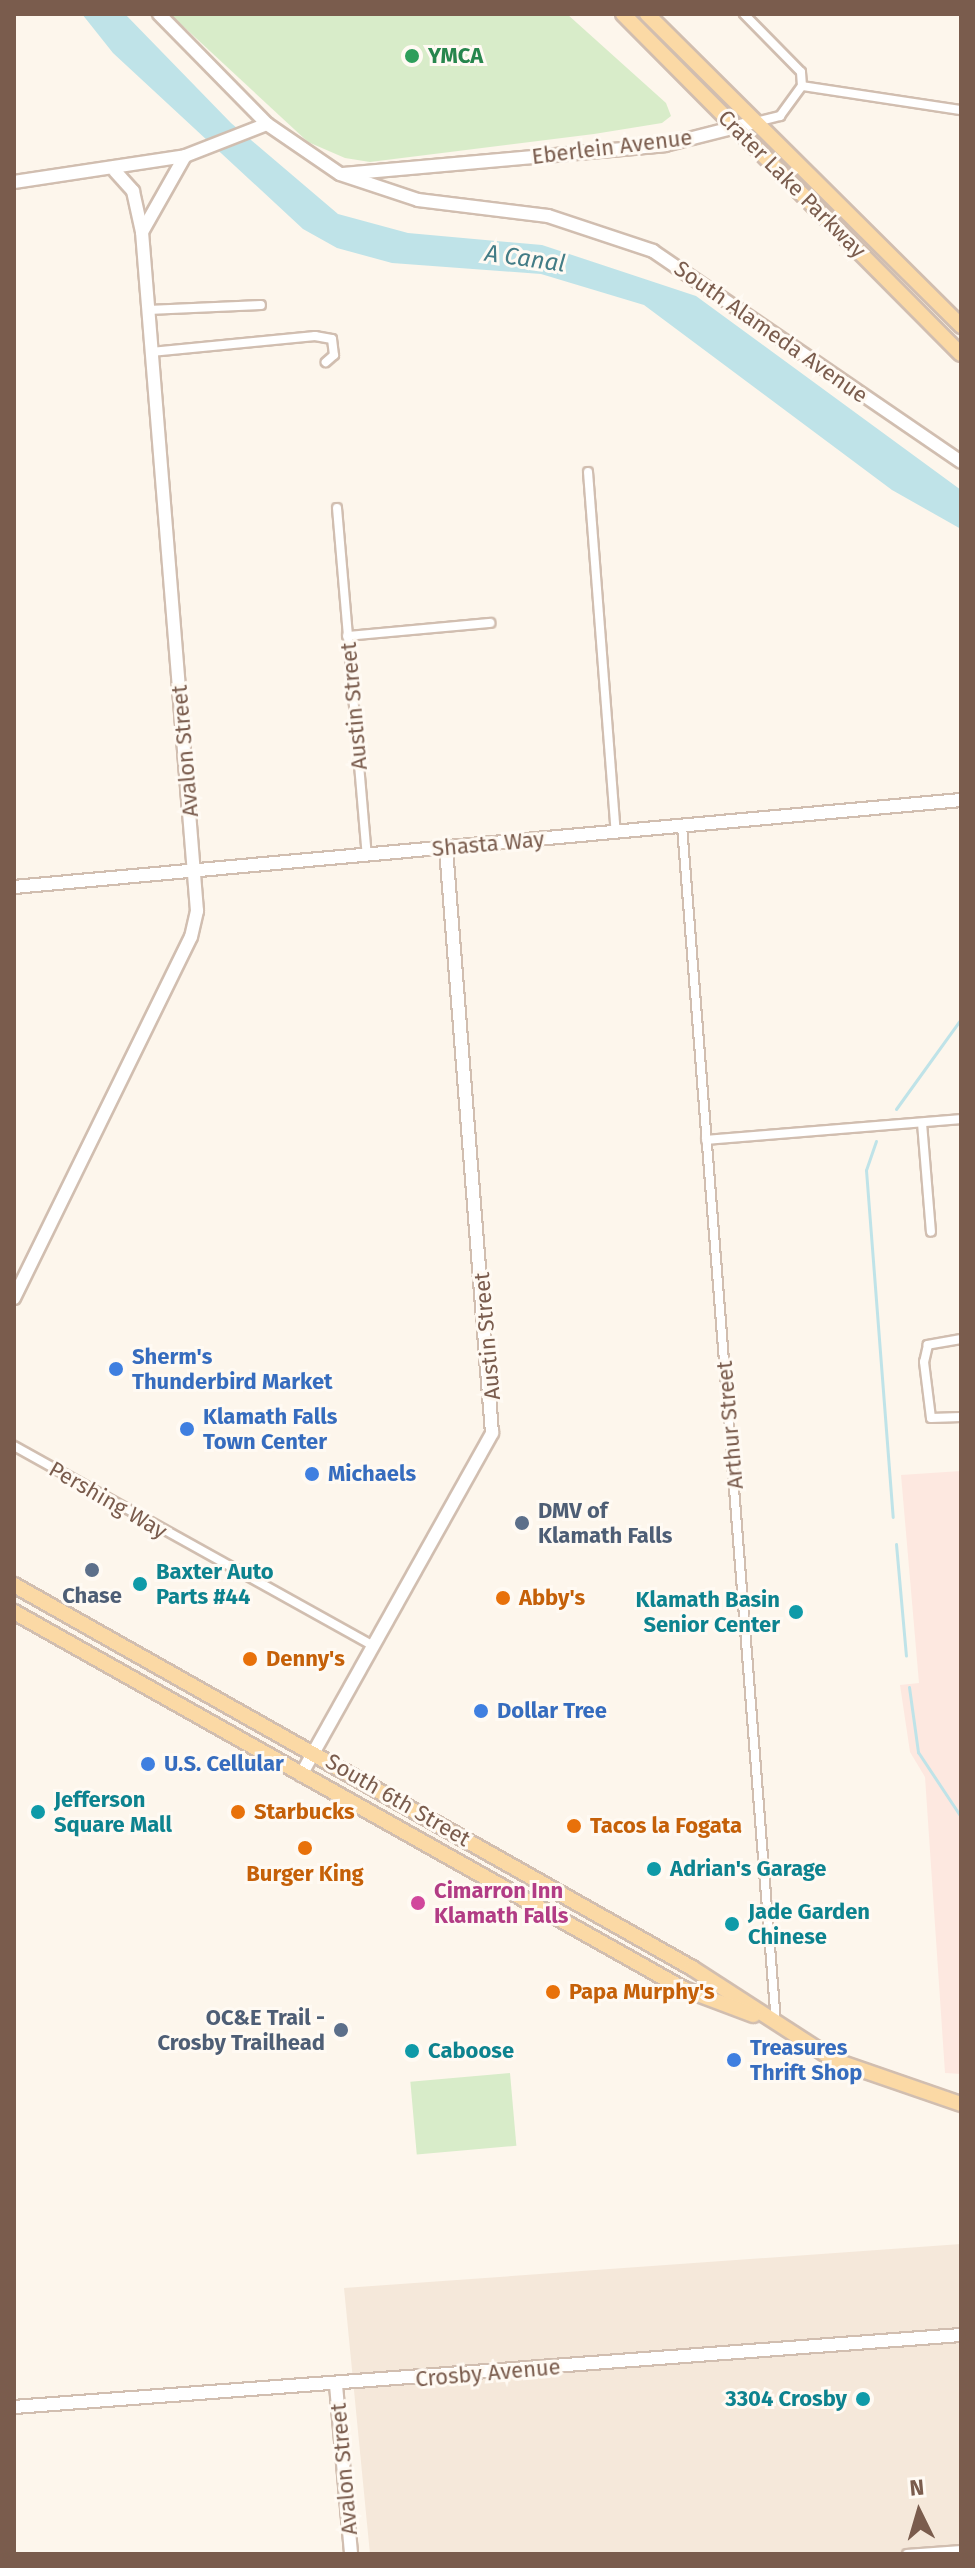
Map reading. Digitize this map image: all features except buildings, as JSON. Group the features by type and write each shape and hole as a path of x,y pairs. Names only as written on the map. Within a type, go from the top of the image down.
{"main road":[{"name":"Crater Lake Parkway","path":"623,14 961,354"},
{"name":"Crater Lake Parkway","path":"647,14 961,326"},
{"name":"South 6th Street","path":"14,1585 314,1751 692,1968 776,2024 887,2083 961,2104"},
{"name":"South 6th Street","path":"14,1612 684,1989 776,2024"}],"street":[{"name":"South Alameda Avenue","path":"159,14 267,124 340,174 404,197 548,216 653,251 961,462"},
{"path":"744,14 801,72 802,86 961,110"},
{"name":"Eberlein Avenue","path":"340,174 665,145 780,116 802,86"},
{"path":"14,182 115,171 185,156 267,124"},
{"path":"142,232 185,156"},
{"name":"Avalon Street","path":"14,1298 191,937 196,872 142,232 133,191 115,171"},
{"path":"148,310 261,305"},
{"path":"151,352 315,336 332,339 334,355 326,362"},
{"path":"588,472 616,832"},
{"name":"Austin Street","path":"337,508 367,855"},
{"path":"347,636 490,623"},
{"name":"Shasta Way","path":"14,887 961,800"},
{"name":"Arthur Street","path":"682,826 776,2024"},
{"name":"Austin Street","path":"301,1775 492,1433 446,848"},
{"path":"706,1140 961,1119"},
{"path":"922,1123 931,1232"},
{"path":"961,1339 928,1345 924,1362 931,1418 961,1417"},
{"name":"Pershing Way","path":"14,1446 371,1645"},
{"name":"Crosby Avenue","path":"14,2407 336,2385 961,2335"},
{"name":"Avalon Street","path":"336,2385 351,2554"},
{"path":"907,2554 961,2550"}],"shaded area":[{"path":"961,1471 961,2074 945,2073 925,1777 910,1752 900,1685 919,1683 901,1475"},
{"path":"961,2244 961,2554 370,2554 344,2288"}],"green space":[{"name":"YMCA","path":"170,14 567,14 666,103 671,116 662,123 594,134 370,162 345,158 308,142"},
{"path":"510,2073 516,2146 417,2154 410,2082"}],"water":[{"name":"A Canal","path":"82,14 125,14 231,123 338,214 408,233 542,245 696,296 961,490 961,529 892,490 644,305 541,274 392,263 337,248 303,229 113,53"}],"waterway":[{"path":"896,1109 961,1019"},
{"path":"876,1141 866,1170 893,1517"},
{"path":"896,1544 906,1656"},
{"path":"909,1687 918,1752 961,1817"}],"place":[{"name":"YMCA","path":"412,56"},
{"name":"Sherm's Thunderbird Market","path":"116,1369"},
{"name":"Klamath Falls Town Center","path":"187,1429"},
{"name":"Michaels","path":"312,1474"},
{"name":"DMV of Klamath Falls","path":"522,1523"},
{"name":"Chase","path":"92,1570"},
{"name":"Baxter Auto Parts #44","path":"140,1584"},
{"name":"Abby's","path":"503,1598"},
{"name":"Klamath Basin Senior Center","path":"796,1612"},
{"name":"Denny's","path":"250,1659"},
{"name":"Dollar Tree","path":"481,1711"},
{"name":"U.S. Cellular","path":"148,1764"},
{"name":"Jefferson Square Mall","path":"38,1812"},
{"name":"Starbucks","path":"238,1812"},
{"name":"Tacos la Fogata","path":"574,1826"},
{"name":"Burger King","path":"305,1848"},
{"name":"Adrian's Garage","path":"654,1869"},
{"name":"Cimarron Inn Klamath Falls","path":"418,1903"},
{"name":"Jade Garden Chinese","path":"732,1924"},
{"name":"Papa Murphy's","path":"553,1992"},
{"name":"OC&E Trail - Crosby Trailhead","path":"341,2030"},
{"name":"Caboose","path":"412,2051"},
{"name":"Treasures Thrift Shop","path":"734,2060"},
{"name":"3304 Crosby","path":"863,2399"}]}
